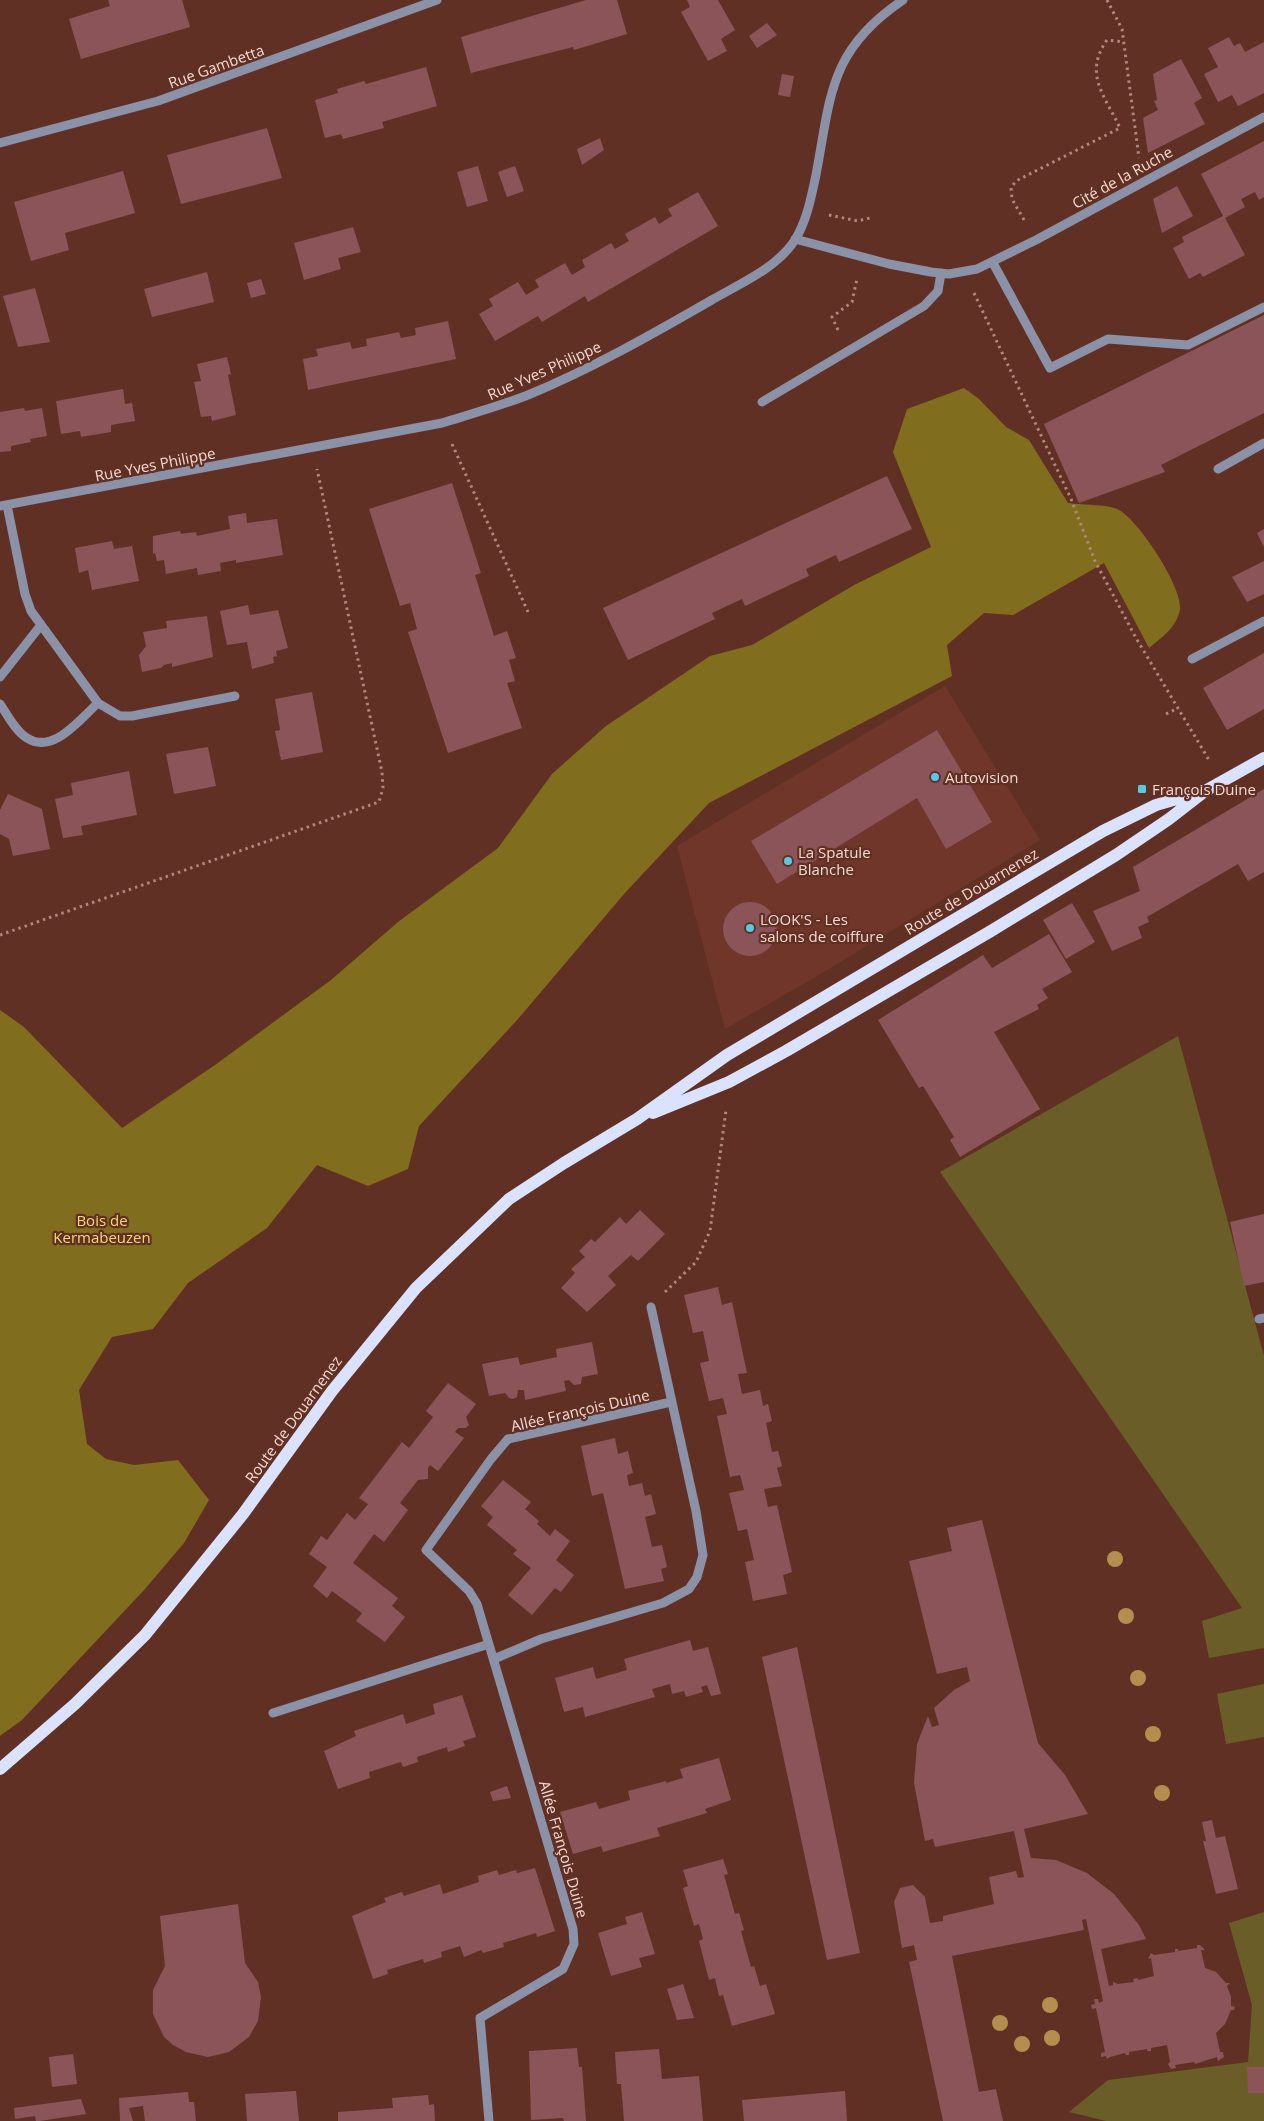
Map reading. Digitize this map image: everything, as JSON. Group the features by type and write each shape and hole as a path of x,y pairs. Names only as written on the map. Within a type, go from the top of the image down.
{"main road":[{"name":"Route de Douarnenez","path":"637,1119 729,1082 991,931 1108,860 1169,819 1205,791 1264,758"},
{"name":"Route de Douarnenez","path":"0,1768 75,1704 145,1635 243,1514 332,1391 416,1288 509,1199 550,1171 637,1119 727,1055 1103,831 1156,805 1205,791"}],"street":[{"name":"Rue Gambetta","path":"0,143 158,101 438,0"},
{"name":"Rue Yves Philippe","path":"235,696 132,716 120,716 98,703 40,625 25,594 3,506 312,446 420,429 489,410 530,394 628,346 760,271 778,259 795,239 808,210 831,94 843,61 878,19 903,0"},
{"name":"Cité de la Ruche","path":"795,239 862,257 941,273 963,272 993,262 1036,240 1264,117"},
{"path":"993,262 1050,368 1108,339 1188,344 1264,307"},
{"path":"762,402 924,306 938,291 941,273"},
{"path":"1218,469 1264,444"},
{"path":"1192,659 1264,621"},
{"path":"0,677 40,625"},
{"path":"0,704 25,738 39,744 50,742 61,736 98,703"},
{"name":"Allée François Duine","path":"494,1659 541,1639 663,1603 689,1590 697,1577 703,1555 696,1511 651,1307"},
{"name":"Allée François Duine","path":"488,2121 480,2018 562,1969 574,1944 573,1929 566,1900 477,1604 469,1591 426,1550 490,1459 508,1439 671,1402"},
{"path":"273,1713 489,1644"}],"path":[{"path":"1107,0 1118,20 1124,42 1143,181"},
{"path":"1036,240 1012,199 1011,188 1016,181 1120,128 1099,84 1096,60 1107,40 1124,42"},
{"path":"808,210 858,221 872,217"},
{"path":"840,333 832,317 852,302 862,257"},
{"path":"963,272 1071,499 1095,561 1136,638 1222,782"},
{"path":"442,423 528,612"},
{"path":"0,935 379,802 383,788 382,772 312,446"},
{"path":"1166,714 1178,708"},
{"path":"651,1307 696,1262 707,1239 729,1082"}],"shaded area":[{"path":"945,686 1040,840 824,972 725,1029 677,846"},
{"path":"1178,1036 1264,1356 1264,1648 1209,1658 1202,1621 1242,1608 940,1172"},
{"path":"1264,1684 1264,1737 1226,1744 1217,1694"},
{"path":"1264,1912 1264,2121 1106,2121 1069,2112 1108,2080 1248,2062 1252,2005 1229,1923"}],"green space":[{"name":"Bois de Kermabeuzen","path":"964,388 979,399 1006,427 1029,440 1068,503 1112,507 1126,515 1136,525 1158,555 1175,586 1180,610 1172,627 1149,648 1104,563 1013,615 984,613 947,645 952,676 709,803 624,894 518,1019 419,1126 408,1169 368,1186 317,1165 267,1228 188,1283 153,1329 112,1337 79,1390 87,1444 106,1459 134,1465 178,1460 209,1500 184,1543 145,1589 22,1720 0,1736 0,1010 24,1027 122,1128 215,1065 331,980 398,922 498,848 552,774 606,726 710,656 752,645 856,584 931,547 893,452 907,409"}],"building":[{"path":"108,0 182,0 190,27 81,59 69,19 110,6"},
{"path":"586,0 617,0 627,34 574,50 573,47 471,73 461,37"},
{"path":"687,0 718,0 735,30 721,39 727,51 708,61 681,12 690,7"},
{"path":"767,23 777,35 757,48 749,36"},
{"path":"1229,37 1234,46 1240,43 1245,52 1264,42 1264,93 1238,106 1232,95 1218,102 1204,74 1218,67 1208,48"},
{"path":"1181,59 1202,98 1194,103 1205,124 1148,153 1143,118 1158,110 1154,101 1157,100 1153,74"},
{"path":"426,67 437,106 382,122 384,128 343,139 341,134 325,138 315,100 338,93 337,89 364,81 366,84"},
{"path":"782,74 794,76 790,97 778,95"},
{"path":"267,128 282,178 181,204 167,155"},
{"path":"600,138 604,150 582,165 577,149"},
{"path":"1264,141 1264,197 1259,200 1255,192 1241,199 1245,207 1225,218 1245,255 1203,277 1200,273 1189,279 1173,248 1184,242 1182,237 1223,216 1201,174"},
{"path":"478,166 488,201 467,207 457,172"},
{"path":"515,166 524,191 507,197 498,172"},
{"path":"123,171 135,213 65,233 69,250 31,261 14,202"},
{"path":"1177,186 1193,216 1162,233 1153,199"},
{"path":"698,192 718,226 588,302 585,296 542,322 538,316 495,341 479,314 493,306 489,299 518,282 526,295 539,287 535,280 565,263 572,275 585,267 582,260 611,243 615,249 629,241 625,234 655,217 659,224 672,216 668,209"},
{"path":"353,227 361,252 338,258 341,269 304,280 294,243"},
{"path":"207,272 214,302 152,317 144,289"},
{"path":"261,279 266,294 251,298 247,283"},
{"path":"35,288 50,342 18,347 3,296"},
{"path":"1264,315 1264,413 1161,465 1165,472 1079,503 1044,424"},
{"path":"448,321 456,359 308,390 303,359 318,356 316,349 350,342 352,349 367,346 366,339 399,332 401,338 416,335 415,328"},
{"path":"227,357 231,374 228,375 236,415 212,421 211,416 201,417 194,382 201,381 197,364"},
{"path":"123,389 125,404 132,403 135,421 111,425 111,432 81,437 80,431 61,434 56,401"},
{"path":"24,408 25,411 42,408 47,436 30,439 31,442 11,446 11,451 0,452 0,412"},
{"path":"887,476 912,529 839,562 836,555 806,569 809,576 745,606 742,599 712,613 715,619 628,660 603,608"},
{"path":"452,483 481,573 475,575 494,636 507,631 516,658 509,660 515,681 507,683 522,728 448,753 408,632 417,629 410,603 400,606 369,509"},
{"path":"246,513 247,523 277,519 283,555 236,563 236,560 220,563 221,571 198,575 197,568 166,574 164,560 157,561 155,553 153,554 153,536 180,531 181,534 196,532 197,536 230,529 228,516"},
{"path":"1264,529 1264,547 1257,533"},
{"path":"112,541 114,549 132,546 139,581 92,590 88,570 79,573 75,548"},
{"path":"1264,561 1264,594 1247,602 1232,577"},
{"path":"248,605 250,615 278,610 288,648 276,651 277,656 273,657 274,663 252,669 247,642 227,645 220,611"},
{"path":"207,616 213,657 172,667 172,663 161,668 142,672 139,655 146,646 143,632 167,628 166,621"},
{"path":"1264,653 1264,709 1227,730 1203,688"},
{"path":"312,692 323,752 281,760 275,731 280,730 275,699"},
{"path":"937,730 992,822 946,849 917,798 777,884 751,841"},
{"path":"208,747 216,786 174,794 166,754"},
{"path":"129,771 137,815 81,826 83,835 63,838 55,799 73,795 71,783"},
{"path":"1264,789 1264,872 1248,881 1238,864 1147,917 1149,922 1138,927 1142,938 1112,951 1093,911 1140,891 1133,867"},
{"path":"8,794 42,809 50,849 13,856 9,839 0,834 0,810"},
{"path":"750,902 760,904 769,910 775,919 777,929 775,939 769,948 760,954 750,956 740,954 731,948 725,939 723,929 725,919 731,910 740,904"},
{"path":"1072,903 1095,942 1066,959 1043,920"},
{"path":"1049,934 1072,972 1042,989 1048,998 1037,1005 1039,1009 994,1032 1040,1109 960,1157 950,1140 954,1137 923,1086 919,1088 878,1020 983,955 992,968"},
{"path":"640,1210 665,1234 638,1261 631,1255 608,1276 616,1285 587,1312 561,1288 575,1273 571,1269 585,1257 579,1251 591,1239 595,1242 620,1217 626,1224"},
{"path":"1264,1214 1264,1282 1244,1286 1230,1222"},
{"path":"718,1287 722,1305 732,1302 747,1373 738,1374 742,1394 760,1390 763,1406 768,1404 772,1421 766,1423 772,1452 778,1451 782,1466 777,1468 782,1486 764,1489 768,1507 777,1505 792,1572 783,1575 787,1594 753,1601 745,1562 754,1560 747,1529 738,1531 729,1493 744,1490 740,1475 730,1477 717,1416 727,1414 723,1398 709,1401 700,1363 709,1361 703,1331 693,1333 684,1295"},
{"path":"592,1342 598,1374 582,1377 581,1384 574,1385 569,1380 564,1381 566,1391 525,1400 524,1390 518,1390 517,1397 513,1399 509,1398 505,1393 489,1396 482,1364 518,1357 520,1365 557,1357 556,1349"},
{"path":"448,1383 476,1404 466,1417 469,1425 466,1428 458,1428 455,1432 464,1438 438,1471 430,1465 428,1468 428,1479 418,1480 400,1503 408,1510 384,1542 374,1534 353,1563 398,1598 392,1606 405,1617 385,1642 356,1621 362,1613 332,1591 327,1598 313,1586 327,1567 309,1554 321,1536 327,1540 347,1513 355,1520 368,1504 359,1498 402,1442 409,1448 433,1417 426,1411"},
{"path":"615,1438 618,1454 628,1451 633,1473 627,1475 629,1486 642,1483 645,1496 651,1494 656,1514 645,1517 652,1547 662,1545 667,1567 661,1569 664,1581 625,1589 603,1493 592,1496 581,1446"},
{"path":"503,1480 531,1502 525,1509 539,1521 537,1524 550,1536 555,1529 570,1541 556,1560 574,1575 561,1592 555,1588 532,1615 508,1595 531,1568 513,1554 517,1550 487,1525 493,1517 481,1506"},
{"path":"982,1520 1038,1743 1065,1775 1088,1814 1024,1829 1031,1858 1056,1860 1087,1873 1114,1894 1139,1925 1146,1939 1101,1949 1109,1986 1113,1985 1113,1982 1118,1984 1134,1982 1133,1979 1138,1978 1138,1980 1154,1976 1151,1958 1148,1959 1151,1953 1154,1955 1175,1952 1175,1949 1178,1949 1178,1951 1197,1948 1197,1945 1200,1945 1205,1950 1201,1950 1205,1968 1216,1972 1226,1983 1230,1983 1227,1986 1231,1997 1231,2006 1235,2007 1234,2010 1231,2010 1225,2024 1216,2033 1220,2052 1223,2052 1224,2057 1218,2061 1217,2057 1195,2064 1194,2062 1175,2065 1176,2068 1171,2069 1168,2064 1170,2062 1167,2045 1151,2048 1151,2051 1147,2051 1147,2049 1129,2052 1129,2055 1125,2053 1107,2059 1106,2056 1101,2057 1101,2053 1105,2052 1096,2008 1092,2009 1091,2005 1095,2004 1094,1999 1098,1999 1099,2003 1103,2001 1086,1919 1082,1920 1084,1930 952,1956 979,2092 996,2089 1003,2121 943,2121 909,1962 917,1960 914,1945 902,1948 894,1902 900,1888 913,1885 925,1897 930,1923 943,1921 943,1916 994,1904 989,1877 1016,1871 1018,1878 1024,1877 1014,1831 935,1847 933,1839 925,1841 914,1783 917,1744 928,1716 932,1727 939,1725 934,1708 954,1690 970,1681 967,1667 937,1674 909,1561 952,1551 947,1528"},
{"path":"690,1640 693,1651 708,1647 721,1694 711,1696 707,1685 701,1687 703,1692 686,1697 684,1691 672,1694 670,1684 652,1689 655,1697 585,1717 583,1707 564,1712 555,1678 593,1667 596,1679 627,1670 624,1659"},
{"path":"797,1647 860,1953 827,1960 762,1657"},
{"path":"462,1695 476,1737 463,1741 465,1746 448,1752 447,1747 417,1757 418,1762 403,1767 401,1762 369,1772 370,1778 338,1789 324,1751 356,1736 354,1731 403,1714 406,1724 435,1714 433,1704"},
{"path":"719,1758 731,1800 705,1809 707,1813 657,1828 660,1836 603,1852 601,1846 573,1854 560,1812 596,1802 599,1809 630,1800 628,1791 683,1778 680,1769"},
{"path":"507,1786 511,1798 493,1801 490,1792"},
{"path":"1212,1820 1216,1838 1225,1836 1238,1889 1216,1894 1203,1841 1206,1841 1202,1822"},
{"path":"723,1859 728,1874 724,1875 735,1914 739,1913 744,1930 741,1931 751,1967 754,1966 760,1986 766,1984 775,2014 732,2026 723,1995 719,1996 715,1978 709,1980 699,1941 703,1939 699,1924 694,1926 683,1888 688,1886 683,1870"},
{"path":"535,1868 555,1931 537,1937 536,1933 503,1943 504,1947 483,1953 481,1950 464,1957 460,1946 441,1952 442,1957 424,1963 423,1959 387,1970 388,1974 373,1979 352,1916 386,1902 384,1898 402,1892 404,1896 440,1884 443,1894 479,1882 478,1876 497,1870 499,1875 516,1870 517,1873"},
{"path":"238,1904 245,1963 258,1982 261,1997 258,2021 249,2037 229,2052 208,2057 186,2052 173,2045 164,2037 153,2014 153,1990 165,1966 160,1916"},
{"path":"642,1912 655,1954 639,1958 642,1967 611,1976 598,1933 627,1924 625,1917"},
{"path":"683,1984 694,2018 677,2020 667,1989"},
{"path":"577,2048 579,2067 582,2067 586,2121 564,2121 563,2118 531,2120 529,2051"},
{"path":"659,2049 662,2079 699,2076 703,2121 624,2121 621,2084 617,2084 615,2052"},
{"path":"73,2054 77,2084 52,2087 49,2057"},
{"path":"1247,2067 1264,2067 1264,2093 1248,2093"},
{"path":"296,2091 299,2121 247,2121 245,2094"},
{"path":"845,2091 847,2121 744,2121 742,2100"},
{"path":"188,2092 189,2102 194,2102 196,2121 145,2121 143,2106 129,2108 133,2121 120,2121 119,2098"},
{"path":"428,2095 429,2105 434,2104 435,2121 338,2121 338,2112 393,2108 392,2098"},
{"path":"81,2099 86,2114 40,2121 36,2121 35,2116 15,2119 14,2108"}],"place":[{"name":"Autovision","path":"935,777"},
{"name":"François Duine","path":"1142,789"},
{"name":"La Spatule Blanche","path":"788,861"},
{"name":"LOOK'S - Les salons de coiffure","path":"750,928"}]}
